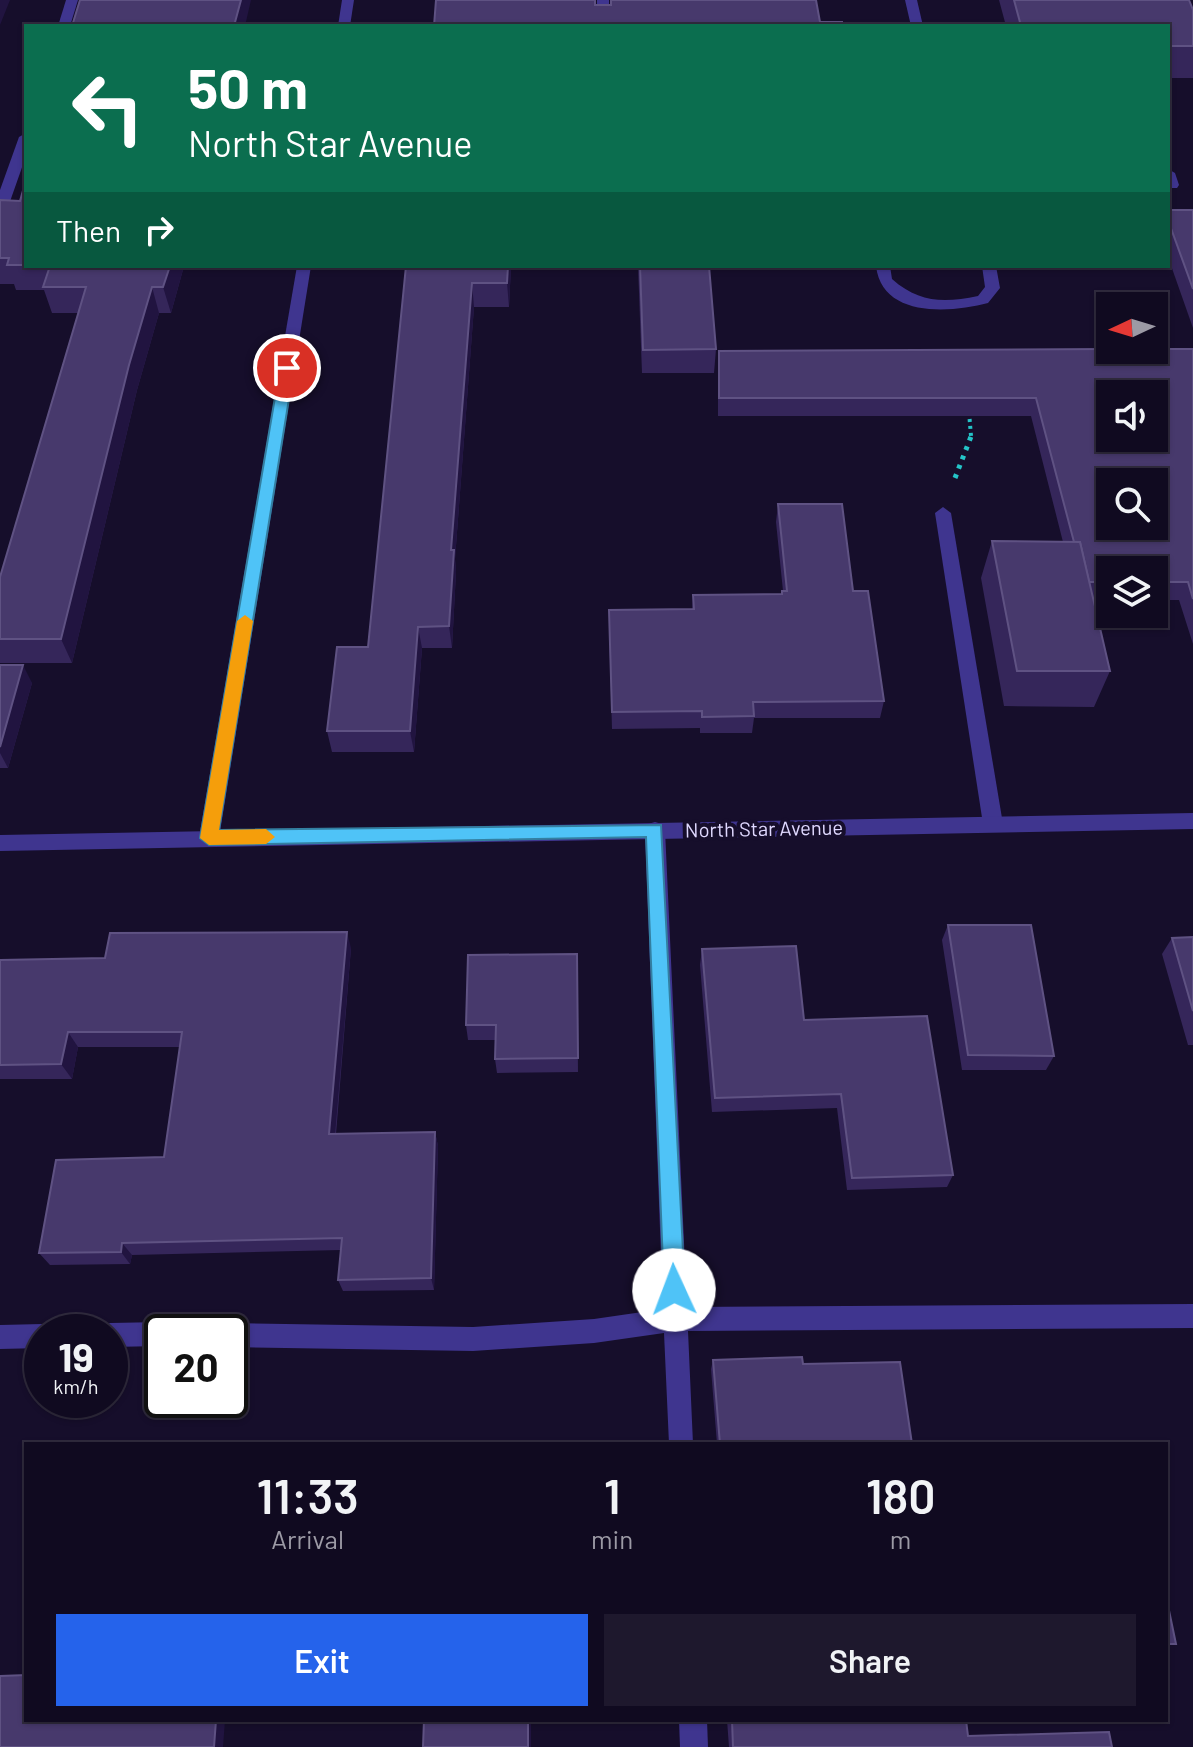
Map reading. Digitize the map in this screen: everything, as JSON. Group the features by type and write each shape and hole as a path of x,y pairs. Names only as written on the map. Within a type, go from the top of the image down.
{"street":[{"path":"65,24 72,0"},
{"path":"344,24 348,0"},
{"path":"603,0 603,24"},
{"path":"911,0 917,24"},
{"path":"0,210 24,143"},
{"path":"209,838 304,268"},
{"path":"883,268 885,281 902,298 944,307 983,300 993,288 989,268"},
{"path":"943,513 993,824"},
{"name":"North Star Avenue","path":"0,843 1193,821"},
{"path":"655,830 681,1442"},
{"path":"248,1335 473,1339 594,1331 676,1319 1193,1316"},
{"path":"0,1337 24,1336"},
{"path":"693,1722 694,1747"}],"path":[{"path":"943,513 973,431 967,402"}],"building":[{"path":"80,0 241,0 235,24 73,24"},
{"path":"436,0 595,0 595,5 611,5 611,0 816,0 820,22 842,22 842,24 434,24"},
{"path":"1014,0 1189,0 1193,10 1193,46 1170,46 1170,24 1020,24"},
{"path":"24,187 24,265 7,265 9,258 0,258 0,200 20,201"},
{"path":"1170,210 1193,210 1193,289 1170,226"},
{"path":"49,268 169,268 163,287 152,287 129,365 61,639 0,639 0,577 86,287 43,287"},
{"path":"406,268 508,268 507,283 472,283 451,550 454,550 449,626 418,627 410,731 327,731 337,647 368,647"},
{"path":"640,268 709,268 716,349 643,350"},
{"path":"1096,349 1096,364 1168,364 1168,349 1193,349 1193,599 1188,582 1168,582 1168,556 1096,556 1096,582 1089,582 1080,542 1074,542 1036,398 719,398 719,351"},
{"path":"778,504 842,504 853,591 868,591 884,701 753,702 754,716 702,717 702,711 612,712 609,610 694,609 693,595 782,594 782,591 787,591"},
{"path":"992,541 1080,542 1096,611 1096,628 1100,628 1110,671 1017,671"},
{"path":"0,665 23,665 0,747"},
{"path":"948,925 1031,925 1054,1056 968,1055"},
{"path":"347,932 329,1134 435,1132 431,1278 338,1280 342,1238 122,1243 121,1252 39,1253 56,1160 164,1157 182,1032 68,1032 61,1064 0,1065 0,960 105,958 110,933"},
{"path":"1193,937 1193,1011 1172,938"},
{"path":"796,946 804,1020 927,1016 953,1175 852,1178 841,1094 715,1098 702,949"},
{"path":"577,954 578,1058 495,1059 496,1025 466,1025 468,955"},
{"path":"802,1357 803,1364 900,1362 912,1442 720,1442 713,1360"},
{"path":"1168,1606 1176,1644 1168,1644"},
{"path":"24,1675 24,1722 216,1722 214,1747 0,1747 0,1676"},
{"path":"424,1722 528,1722 528,1747 423,1747"},
{"path":"732,1722 966,1722 968,1736 1109,1732 1112,1747 733,1747"}],"slow traffic":[{"path":"245,621 209,838 266,837"}],"route":[{"path":"287,368 209,838 655,830 674,1290"}]}
